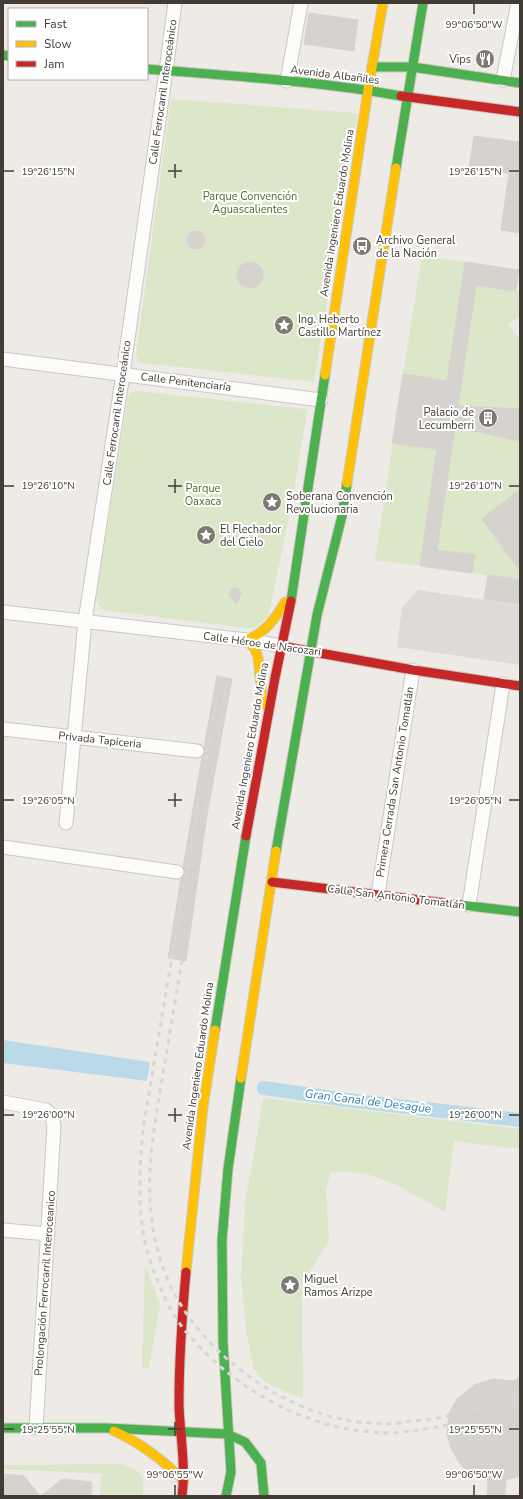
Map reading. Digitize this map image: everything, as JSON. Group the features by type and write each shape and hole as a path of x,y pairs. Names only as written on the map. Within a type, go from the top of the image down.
{"main road":[{"name":"Avenida Ingeniero Eduardo Molina","path":"182,1496 184,1481 178,1380 182,1315 203,1107 214,1028 240,871 266,725 293,589 368,90 383,3"},
{"path":"232,1496 221,1263 225,1203 236,1111 247,1032 317,615 342,516 423,3"},
{"name":"Avenida Albañiles","path":"372,67 412,67 520,83"},
{"name":"Avenida Albañiles","path":"148,69 287,81 368,90 407,97 520,112"},
{"path":"266,725 258,658 255,648 247,640 266,630 293,589"},
{"name":"Calle Héroe de Nacozari","path":"281,646 413,670 520,686"},
{"name":"Calle San Antonio Tomatlán","path":"272,882 520,912"},
{"path":"3,1428 106,1428 228,1434 245,1442 261,1463 264,1496"},
{"path":"106,1428 126,1437 163,1460 184,1481"},
{"path":"226,1496 230,1472"}],"street":[{"name":"Calle Ferrocarril Interoceánico","path":"66,823 85,621 123,374 175,3"},
{"path":"287,81 301,3"},
{"path":"503,80 518,3"},
{"name":"Calle Penitenciaría","path":"3,359 321,400"},
{"name":"Calle Héroe de Nacozari","path":"3,612 247,640 281,646"},
{"name":"Primera Cerrada San Antonio Tomatlán","path":"378,894 413,670"},
{"path":"469,905 503,684"},
{"name":"Privada Tapiceria","path":"3,729 197,751"},
{"path":"3,847 177,872"},
{"name":"Prolongación Ferrocarril Interoceanico","path":"3,1102 46,1110 52,1116 54,1138 36,1428"},
{"path":"3,1230 48,1234"}],"green space":[{"name":"Parque Convención Aguascalientes","path":"171,99 358,113 314,382 142,363 138,360 136,355"},
{"path":"422,255 465,262 447,381 403,374"},
{"path":"476,285 520,291 520,316 508,324 520,340 520,409 458,406"},
{"name":"Parque Oaxaca","path":"136,391 305,409 307,411 290,513 268,617 253,629 104,610 97,603 96,598 128,396 131,392"},
{"path":"455,427 520,441 520,489 482,519 520,571 520,580 472,573 475,555 437,550"},
{"path":"393,443 437,449 420,566 375,560"},
{"path":"263,1098 520,1129 520,1149 454,1141 445,1212 397,1185 367,1174 331,1171 326,1190 329,1241 302,1284 303,1398 265,1382 253,1367 246,1329 241,1280 245,1201"},
{"path":"145,1265 160,1304 149,1368 142,1368"},
{"path":"121,1464 134,1469 143,1477 143,1496 100,1496 102,1474 3,1469 3,1465"}],"shaded area":[{"path":"418,590 520,605 520,665 397,647 402,608"}],"water":[{"path":"3,1040 150,1062 147,1081 3,1063"}],"building":[{"path":"309,13 358,20 354,51 304,44"},
{"path":"474,136 520,142 520,233 501,230 509,173 469,168"},
{"path":"192,231 200,231 205,236 203,247 200,249 192,249 187,244 187,236"},
{"path":"250,262 259,266 263,275 259,284 250,288 241,284 237,275 241,266"},
{"path":"465,262 519,270 516,291 476,285 458,406 520,409 520,441 455,427 437,550 475,555 472,573 420,566 437,449 392,443 403,374 447,381"},
{"path":"520,489 520,571 482,519"},
{"path":"488,575 520,580 520,604 484,599"},
{"path":"237,588 241,593 237,604 229,595 231,589"},
{"path":"217,676 232,679 207,815 186,961 168,958 181,878 185,874 183,867 202,757 205,752 204,747"},
{"path":"520,1378 520,1476 506,1480 505,1496 487,1496 488,1480 475,1475 463,1467 451,1448 447,1434 449,1413 458,1398 474,1385 493,1379 513,1381"},
{"path":"3,1474 24,1476 40,1496 3,1496"},
{"path":"62,1479 92,1482 91,1496 41,1496"}],"waterway":[{"name":"Gran Canal de Desagüe","path":"264,1088 347,1100 520,1120"}],"railway":[{"path":"221,677 196,814 143,1129 140,1163 140,1198 143,1233 152,1266 166,1301 187,1333 207,1354 229,1373 252,1390 277,1405 331,1425 360,1431 394,1433 438,1427 466,1421 494,1412 520,1401"},
{"path":"204,815 229,678"},
{"path":"182,960 152,1147 150,1202 155,1238 161,1262 175,1295 189,1318 227,1359 250,1377 299,1405 325,1415 351,1421 391,1424 427,1420 455,1415 494,1403 520,1392"}],"traffic: fast":[{"path":"396,168 423,3"},
{"path":"3,55 8,56"},
{"path":"372,67 412,67 520,83"},
{"path":"148,69 338,86 401,96"},
{"path":"291,601 325,375"},
{"path":"276,851 317,615 342,516 347,483"},
{"path":"215,1030 246,836"},
{"path":"461,905 520,912"},
{"path":"226,1496 231,1472 223,1342 222,1240 228,1169 241,1078"},
{"path":"3,1428 106,1428 227,1434 245,1442 261,1463 264,1496"}],"traffic: slow":[{"path":"325,375 368,90 383,3"},
{"path":"347,483 396,168"},
{"path":"263,704 258,658 255,649 247,640 265,629 278,614 285,602"},
{"path":"241,1078 276,851"},
{"path":"186,1272 203,1107 215,1030"},
{"path":"114,1431 151,1453 184,1481"}],"traffic: jam":[{"path":"401,96 520,112"},
{"path":"246,836 275,678 291,601"},
{"path":"281,646 413,670 520,686"},
{"path":"272,882 461,905"},
{"path":"182,1496 183,1462 179,1388 186,1272"}],"place":[{"name":"Vips","path":"485,59"},
{"name":"Archivo General de la Nación","path":"362,246"},
{"name":"Ing. Heberto Castillo Martínez","path":"284,325"},
{"name":"Palacio de Lecumberri","path":"488,418"},
{"name":"Soberana Convención Revolucionaria","path":"272,502"},
{"name":"El Flechador del Cielo","path":"206,535"},
{"name":"Miguel Ramos Arizpe","path":"290,1285"}]}
